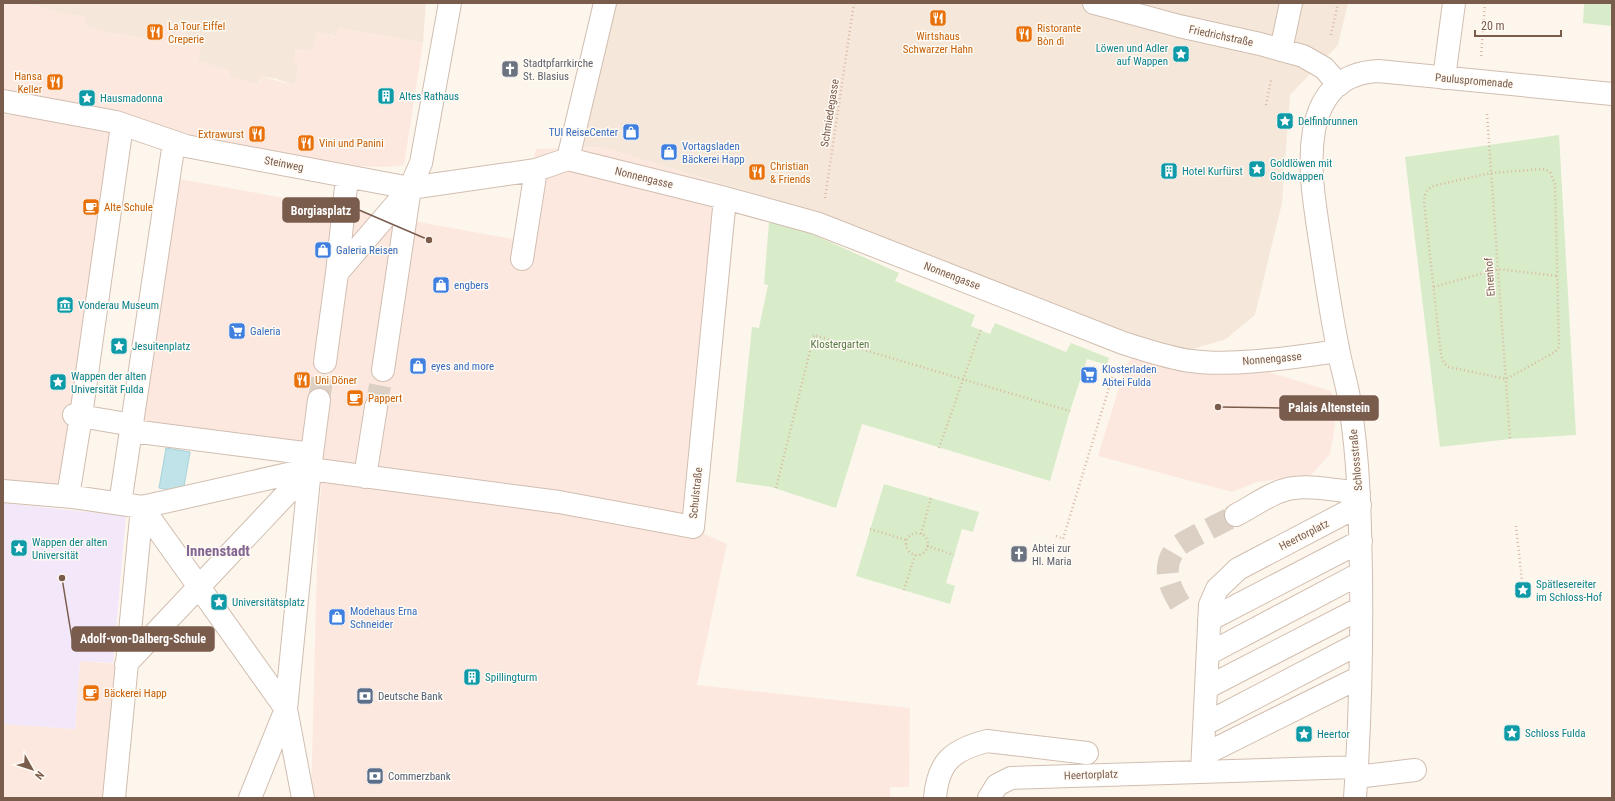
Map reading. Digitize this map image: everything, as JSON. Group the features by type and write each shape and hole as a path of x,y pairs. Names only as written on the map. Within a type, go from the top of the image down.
{"street":[{"path":"337,273 410,188 421,163 450,3"},
{"path":"568,159 605,3"},
{"name":"Friedrichstraße","path":"1094,3 1179,26 1303,56 1324,68 1339,85"},
{"path":"1281,50 1291,3"},
{"path":"1444,78 1454,3"},
{"name":"Pauluspromenade","path":"1339,85 1350,76 1363,72 1378,71 1612,94"},
{"name":"Schlossstraße","path":"1339,85 1327,97 1320,109 1314,130 1310,178 1338,351 1350,404 1359,499 1361,541 1360,714 1356,781"},
{"name":"Steinweg","path":"3,100 122,125 174,142 410,188 536,170 568,159"},
{"path":"68,496 78,416 122,125"},
{"path":"120,504 133,428 174,142"},
{"name":"Nonnengasse","path":"568,159 725,198 816,224 1123,343 1159,355 1192,361 1220,363 1294,357 1338,351"},
{"path":"522,259 536,170"},
{"path":"325,362 337,273 347,176"},
{"path":"383,370 396,333 410,188"},
{"name":"Schulstraße","path":"375,478 530,498 693,527 725,198"},
{"path":"250,798 286,709 311,462 319,400"},
{"path":"78,416 311,462 375,478 376,407"},
{"path":"3,491 68,496 142,507 311,462"},
{"path":"126,664 311,462"},
{"path":"1236,516 1279,492 1294,488 1315,488 1359,499"},
{"name":"Heertorplatz","path":"1203,763 1210,605 1217,589 1238,569 1359,499"},
{"path":"142,507 286,709 303,798"},
{"path":"114,798 142,507"},
{"path":"1210,620 1361,541"},
{"path":"1208,654 1361,573"},
{"path":"1206,688 1361,608"},
{"path":"1205,724 1360,643"},
{"name":"Heertorplatz","path":"1203,763 1360,677"},
{"path":"935,798 936,782 944,763 956,752 974,744 986,741 1087,753"},
{"name":"Heertorplatz","path":"989,798 997,785 1011,778 1203,763 1356,781 1415,770"}],"path":[{"name":"Schmiedegasse","path":"816,224 824,204 854,3"},
{"path":"1331,35 1338,3"},
{"path":"1481,57 1485,3"},
{"path":"1266,104 1271,80"},
{"name":"Ehrenhof","path":"1487,114 1510,440"},
{"path":"1543,169 1550,172 1554,177 1559,347 1556,352 1506,379 1449,367 1444,363 1424,202 1425,194 1429,188 1491,173 1543,169"},
{"path":"1434,287 1498,269 1558,276"},
{"path":"939,448 981,329"},
{"path":"776,488 814,335 1070,412"},
{"path":"1056,536 1063,539 1123,343"},
{"path":"921,534 931,498"},
{"path":"1516,526 1523,590"},
{"path":"870,529 906,540"},
{"path":"921,534 927,540 927,546 925,551 914,555 908,551 906,540 911,535 921,534"},
{"path":"927,546 954,555"},
{"path":"904,590 914,555"}],"shaded area":[{"path":"3,3 26,3 64,14 86,17 84,25 107,33 125,35 157,42 159,23 187,29 185,35 203,40 198,61 230,71 229,76 259,85 261,76 295,86 299,65 294,64 296,49 313,52 317,31 336,37 339,28 423,43 404,165 385,167 293,162 197,136 3,91"},
{"path":"26,3 426,3 423,43 339,28 336,37 330,34 313,52 296,49 294,64 299,64 295,86 277,79 261,76 258,85 229,76 230,71 197,61 203,41 185,35 186,30 159,23 157,42 125,35 107,33 84,25 86,17 64,14"},
{"path":"596,3 1348,3 1338,45 1290,95 1282,203 1255,315 1226,339 1193,349 1148,341 1071,311 950,268 827,216 601,147 560,148"},
{"name":"Vonderau Museum","path":"3,114 117,129 65,487 3,482"},
{"path":"601,147 738,189 704,534 727,544 697,685 910,708 909,787 890,787 890,798 311,798 318,524 323,466 141,439 163,176 513,239 536,149"},
{"path":"1148,341 1193,349 1331,391 1335,425 1330,454 1311,475 1256,482 1232,492 1098,456 1126,365"},
{"path":"3,503 126,516 113,663 80,661 75,729 3,724"},
{"path":"80,661 116,664 105,798 3,798 3,724 75,729"}],"green space":[{"path":"1584,3 1612,3 1612,26 1583,23"},
{"path":"1559,135 1576,435 1510,439 1440,447 1405,157"},
{"name":"Klostergarten","path":"769,222 801,229 899,273 895,281 975,315 971,326 990,334 995,323 1066,352 1071,343 1109,358 1107,365 1087,359 1050,481 862,424 836,508 771,487 736,482 752,327 759,328 768,285 764,284"},
{"path":"884,484 979,512 973,532 962,529 946,583 955,586 950,604 856,576"}],"water":[{"path":"166,448 190,452 183,492 159,488"}],"tunnel":[{"path":"319,400 325,362"},
{"path":"376,407 383,370"},
{"path":"1180,604 1168,576 1171,555 1179,545 1236,515"}],"place":[{"name":"Wirtshaus Schwarzer Hahn","path":"938,18"},
{"name":"La Tour Eiffel Creperie","path":"155,32"},
{"name":"Ristorante Bòn dì","path":"1024,34"},
{"name":"Löwen und Adler auf Wappen","path":"1181,54"},
{"name":"Stadtpfarrkirche St. Blasius","path":"510,69"},
{"name":"Hansa Keller","path":"55,82"},
{"name":"Altes Rathaus","path":"386,96"},
{"name":"Hausmadonna","path":"87,98"},
{"name":"Delfinbrunnen","path":"1285,121"},
{"name":"TUI ReiseCenter","path":"631,132"},
{"name":"Extrawurst","path":"257,134"},
{"name":"Vini und Panini","path":"306,143"},
{"name":"Vortagsladen Bäckerei Happ","path":"669,152"},
{"name":"Goldlöwen mit Goldwappen","path":"1257,169"},
{"name":"Hotel Kurfürst","path":"1169,171"},
{"name":"Christian & Friends","path":"757,172"},
{"name":"Alte Schule","path":"91,207"},
{"name":"Borgiasplatz","path":"429,240"},
{"name":"Galeria Reisen","path":"323,250"},
{"name":"engbers","path":"441,285"},
{"name":"Vonderau Museum","path":"65,305"},
{"name":"Galeria","path":"237,331"},
{"name":"Jesuitenplatz","path":"119,346"},
{"name":"eyes and more","path":"418,366"},
{"name":"Klosterladen Abtei Fulda","path":"1089,375"},
{"name":"Uni Döner","path":"302,380"},
{"name":"Wappen der alten Universität Fulda","path":"58,382"},
{"name":"Pappert","path":"355,398"},
{"name":"Palais Altenstein","path":"1218,407"},
{"name":"Wappen der alten Universität","path":"19,548"},
{"name":"Abtei zur Hl. Maria","path":"1019,554"},
{"name":"Adolf-von-Dalberg-Schule","path":"62,578"},
{"name":"Spätlesereiter im Schloss-Hof","path":"1523,590"},
{"name":"Universitätsplatz","path":"219,602"},
{"name":"Modehaus Erna Schneider","path":"337,617"},
{"name":"Spillingturm","path":"472,677"},
{"name":"Bäckerei Happ","path":"91,693"},
{"name":"Deutsche Bank","path":"365,696"},
{"name":"Schloss Fulda","path":"1512,733"},
{"name":"Heertor","path":"1304,734"},
{"name":"Commerzbank","path":"375,776"}],"district":[{"name":"Innenstadt","path":"218,551"}]}
